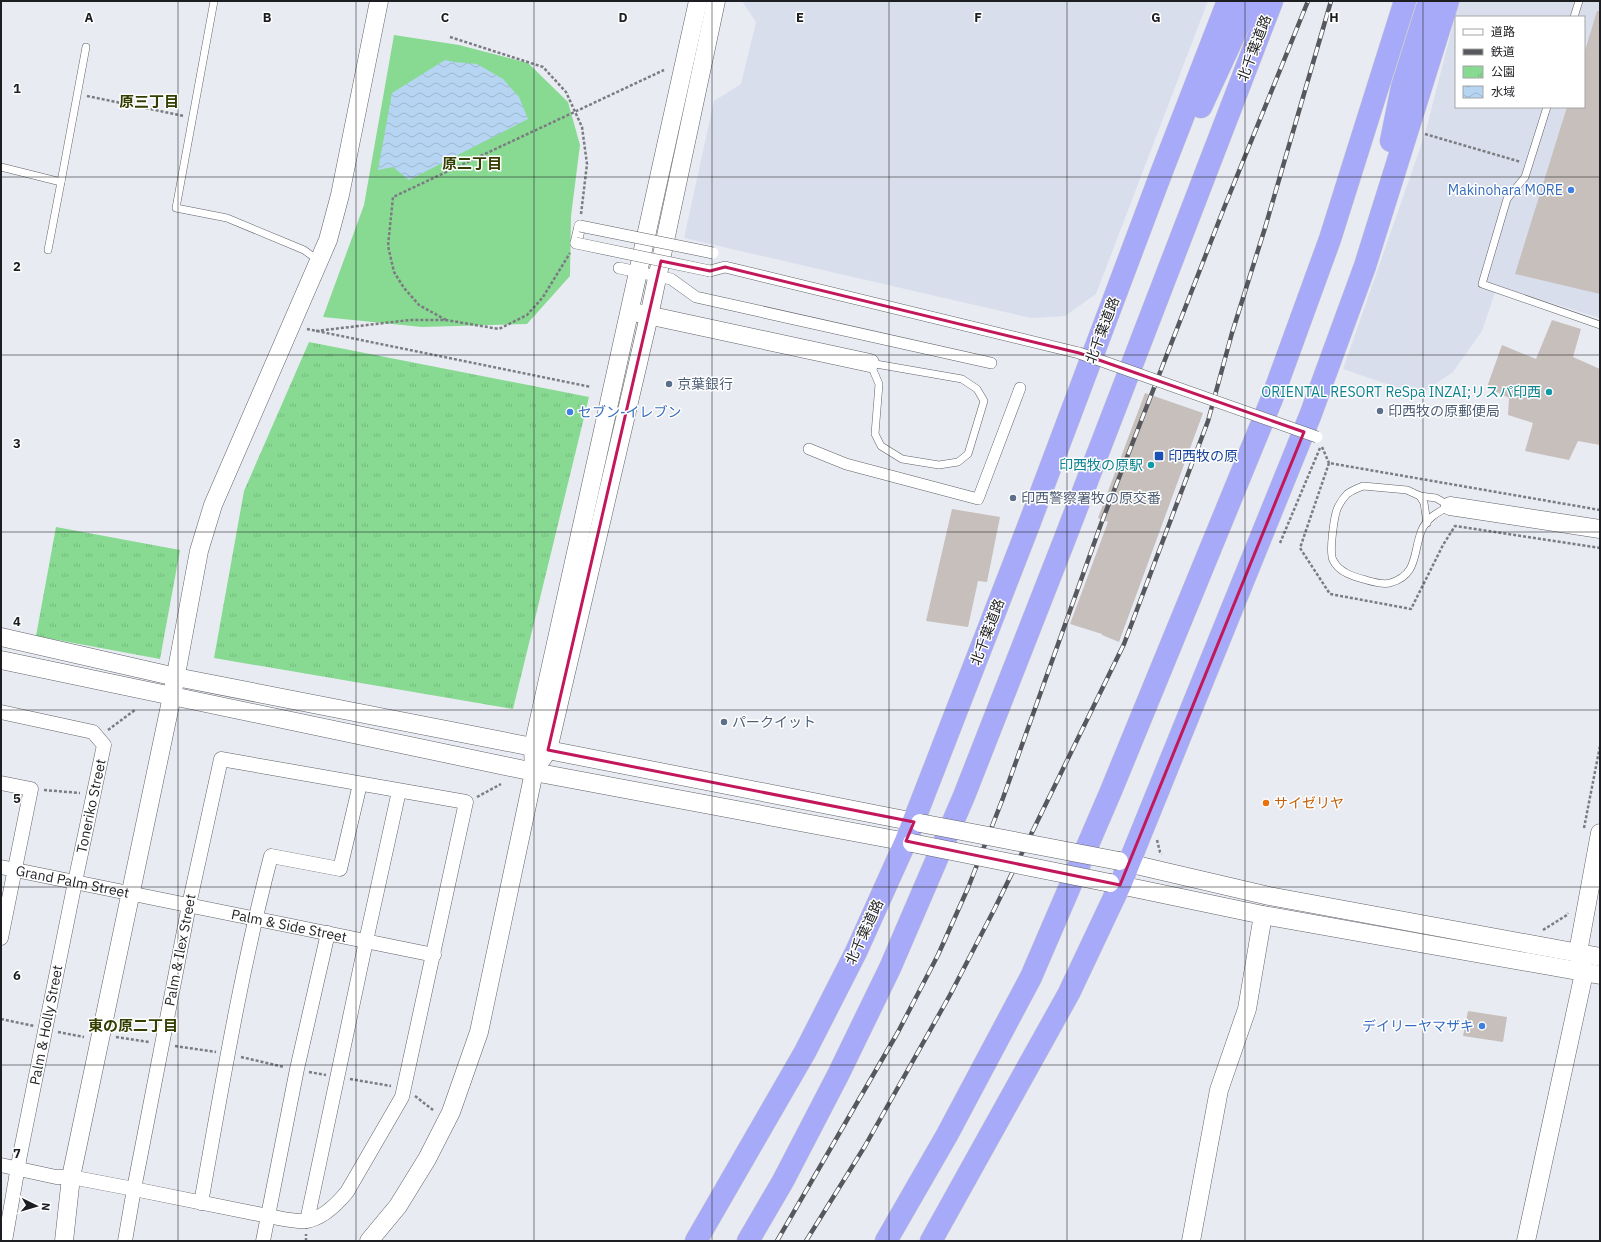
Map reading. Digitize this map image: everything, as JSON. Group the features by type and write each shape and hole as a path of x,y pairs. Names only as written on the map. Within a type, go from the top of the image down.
{"highway":[{"name":"北千葉道路","path":"696,1241 805,1052 856,952 913,832 1162,171 1228,1"},
{"path":"1162,171 1186,139 1250,1"},
{"name":"北千葉道路","path":"748,1241 794,1160 838,1075 890,968 964,796 1067,534 1272,1"},
{"path":"886,1241 948,1135 1031,977 1111,791 1271,401 1330,239 1405,1"},
{"path":"1365,266 1402,87 1429,1"},
{"path":"931,1241 1069,993 1115,884 1310,416 1365,266 1448,1"}],"street":[{"path":"64,1241 71,1177 138,895 172,696 199,551 213,505 328,240 340,195 379,1"},
{"path":"540,748 629,311 698,1"},
{"path":"369,1241 398,1206 427,1159 451,1112 479,1032 534,772 649,316 716,1"},
{"path":"725,267 713,253 580,226 576,243 710,271 725,267 1079,353 1319,441"},
{"path":"619,268 671,279 696,297 991,363"},
{"path":"629,311 870,363"},
{"path":"809,449 846,464 978,499 1020,388"},
{"path":"1450,506 1600,529"},
{"path":"1,637 176,677 540,748 913,832 1115,884 1263,914 1592,974"},
{"path":"1,660 534,772 913,832 1124,862 1268,896 1578,952 1599,953 1592,974 1526,1241"},
{"name":"Toneriko Street","path":"1,712 93,732 104,745 75,882"},
{"name":"Palm & Ilex Street","path":"125,1241 129,1208 134,1189 189,905 221,759 360,784"},
{"path":"1,783 31,789 8,869 1,938"},
{"path":"1,1165 56,1177 71,1177 134,1189 201,1203 289,1220 307,1221 328,1211 338,1203 347,1192 402,1097 466,802 360,784 340,869 271,856 254,918 201,1203"},
{"path":"307,1221 399,791"},
{"path":"1592,831 1578,952 1592,974"},
{"name":"Grand Palm Street","path":"8,869 138,895"},
{"name":"Palm & Holly Street","path":"17,1169 75,882"},
{"name":"Palm & Side Street","path":"138,895 434,954"},
{"path":"1191,1241 1219,1090 1246,1009 1263,914"},
{"path":"263,1241 297,1069 328,933"},
{"path":"5,1241 17,1169"}],"lane":[{"path":"214,1 176,208 228,218 304,250 319,261"},
{"path":"1574,16 1579,1"},
{"path":"48,250 86,47"},
{"path":"1547,108 1525,177 1508,199 1482,284 1600,325"},
{"path":"1,167 61,182"},
{"path":"870,363 962,379 977,389 984,402 968,454 958,462 939,465 902,459 881,446 875,434 879,384 870,363"},
{"path":"1363,486 1407,490 1420,496 1436,498 1450,506 1435,514 1426,523 1421,531 1415,558 1410,569 1402,578 1389,584 1354,577 1344,572 1333,561 1331,543 1338,507 1347,494 1363,486"},
{"path":"1420,496 1424,503 1426,523"}],"path":[{"path":"450,37 543,66 566,92 582,127 587,164 580,226"},
{"path":"446,320 419,305 404,288 394,272 388,246 393,197 664,70"},
{"path":"77,94 192,118"},
{"path":"1426,134 1529,165"},
{"path":"316,331 410,320 446,320 500,329 527,315 543,297 576,243"},
{"path":"307,329 591,387"},
{"path":"1319,441 1329,463"},
{"path":"1277,548 1319,441"},
{"path":"98,738 135,710"},
{"path":"1592,831 1600,746"},
{"path":"466,802 501,784"},
{"path":"31,789 94,794"},
{"path":"1157,839 1160,852 1164,856"},
{"path":"1538,933 1567,915 1569,907"},
{"path":"116,1037 228,1054 337,1077 404,1088 433,1110"}],"highlighted area":[{"path":"661,261 710,271 725,267 1079,353 1304,432 1120,885 906,841 914,822 548,750"}],"shaded area":[{"path":"742,1 1208,1 1096,294 1065,316 1031,318 684,238 714,101 741,84 756,22"},
{"path":"1459,1 1600,1 1600,318 1497,286 1482,331 1453,372 1419,395 1343,369 1425,134 1455,17 1455,108 1585,108 1585,16 1455,16"}],"green space":[{"path":"394,35 459,45 528,63 568,102 580,145 571,216 570,276 527,324 422,327 323,317 364,205"},
{"path":"309,342 589,397 513,709 214,658 244,491"},
{"path":"56,527 180,550 160,659 36,636"}],"water":[{"path":"445,60 477,64 503,79 519,97 528,119 409,180 393,167 378,170 392,93"}],"building":[{"name":"Makinohara MORE","path":"1597,11 1600,11 1600,294 1515,274 1567,108 1585,108 1585,51"},
{"name":"ORIENTAL RESORT ReSpa INZAI;リスパ印西","path":"1552,320 1581,329 1573,357 1600,369 1600,445 1578,441 1569,460 1525,451 1533,423 1508,415 1509,398 1487,387 1502,345 1536,359"},
{"name":"印西牧の原駅","path":"1145,393 1203,413 1119,642 1102,634 1070,624 1108,522 1098,518"},
{"path":"952,509 1000,517 987,582 978,581 968,627 926,621"},
{"path":"1468,1011 1507,1017 1503,1042 1463,1036"}],"railway":[{"path":"777,1241 898,1032 938,955 968,888 1003,798 1101,524 1224,208 1308,1"},
{"path":"806,1241 865,1146 950,995 995,908 1124,644 1208,421 1232,333 1265,228 1331,1"}],"place":[{"name":"Makinohara MORE","path":"1571,190"},
{"name":"京葉銀行","path":"669,384"},
{"name":"ORIENTAL RESORT ReSpa INZAI;リスパ印西","path":"1549,392"},
{"name":"印西牧の原郵便局","path":"1380,411"},
{"name":"セブン-イレブン","path":"570,412"},
{"name":"印西牧の原","path":"1159,456"},
{"name":"印西牧の原駅","path":"1151,465"},
{"name":"印西警察署牧の原交番","path":"1013,498"},
{"name":"パークイット","path":"724,722"},
{"name":"サイゼリヤ","path":"1266,803"},
{"name":"デイリーヤマザキ","path":"1482,1026"}],"district":[{"name":"原三丁目","path":"149,101"},
{"name":"原二丁目","path":"472,163"},
{"name":"東の原二丁目","path":"133,1025"}]}
